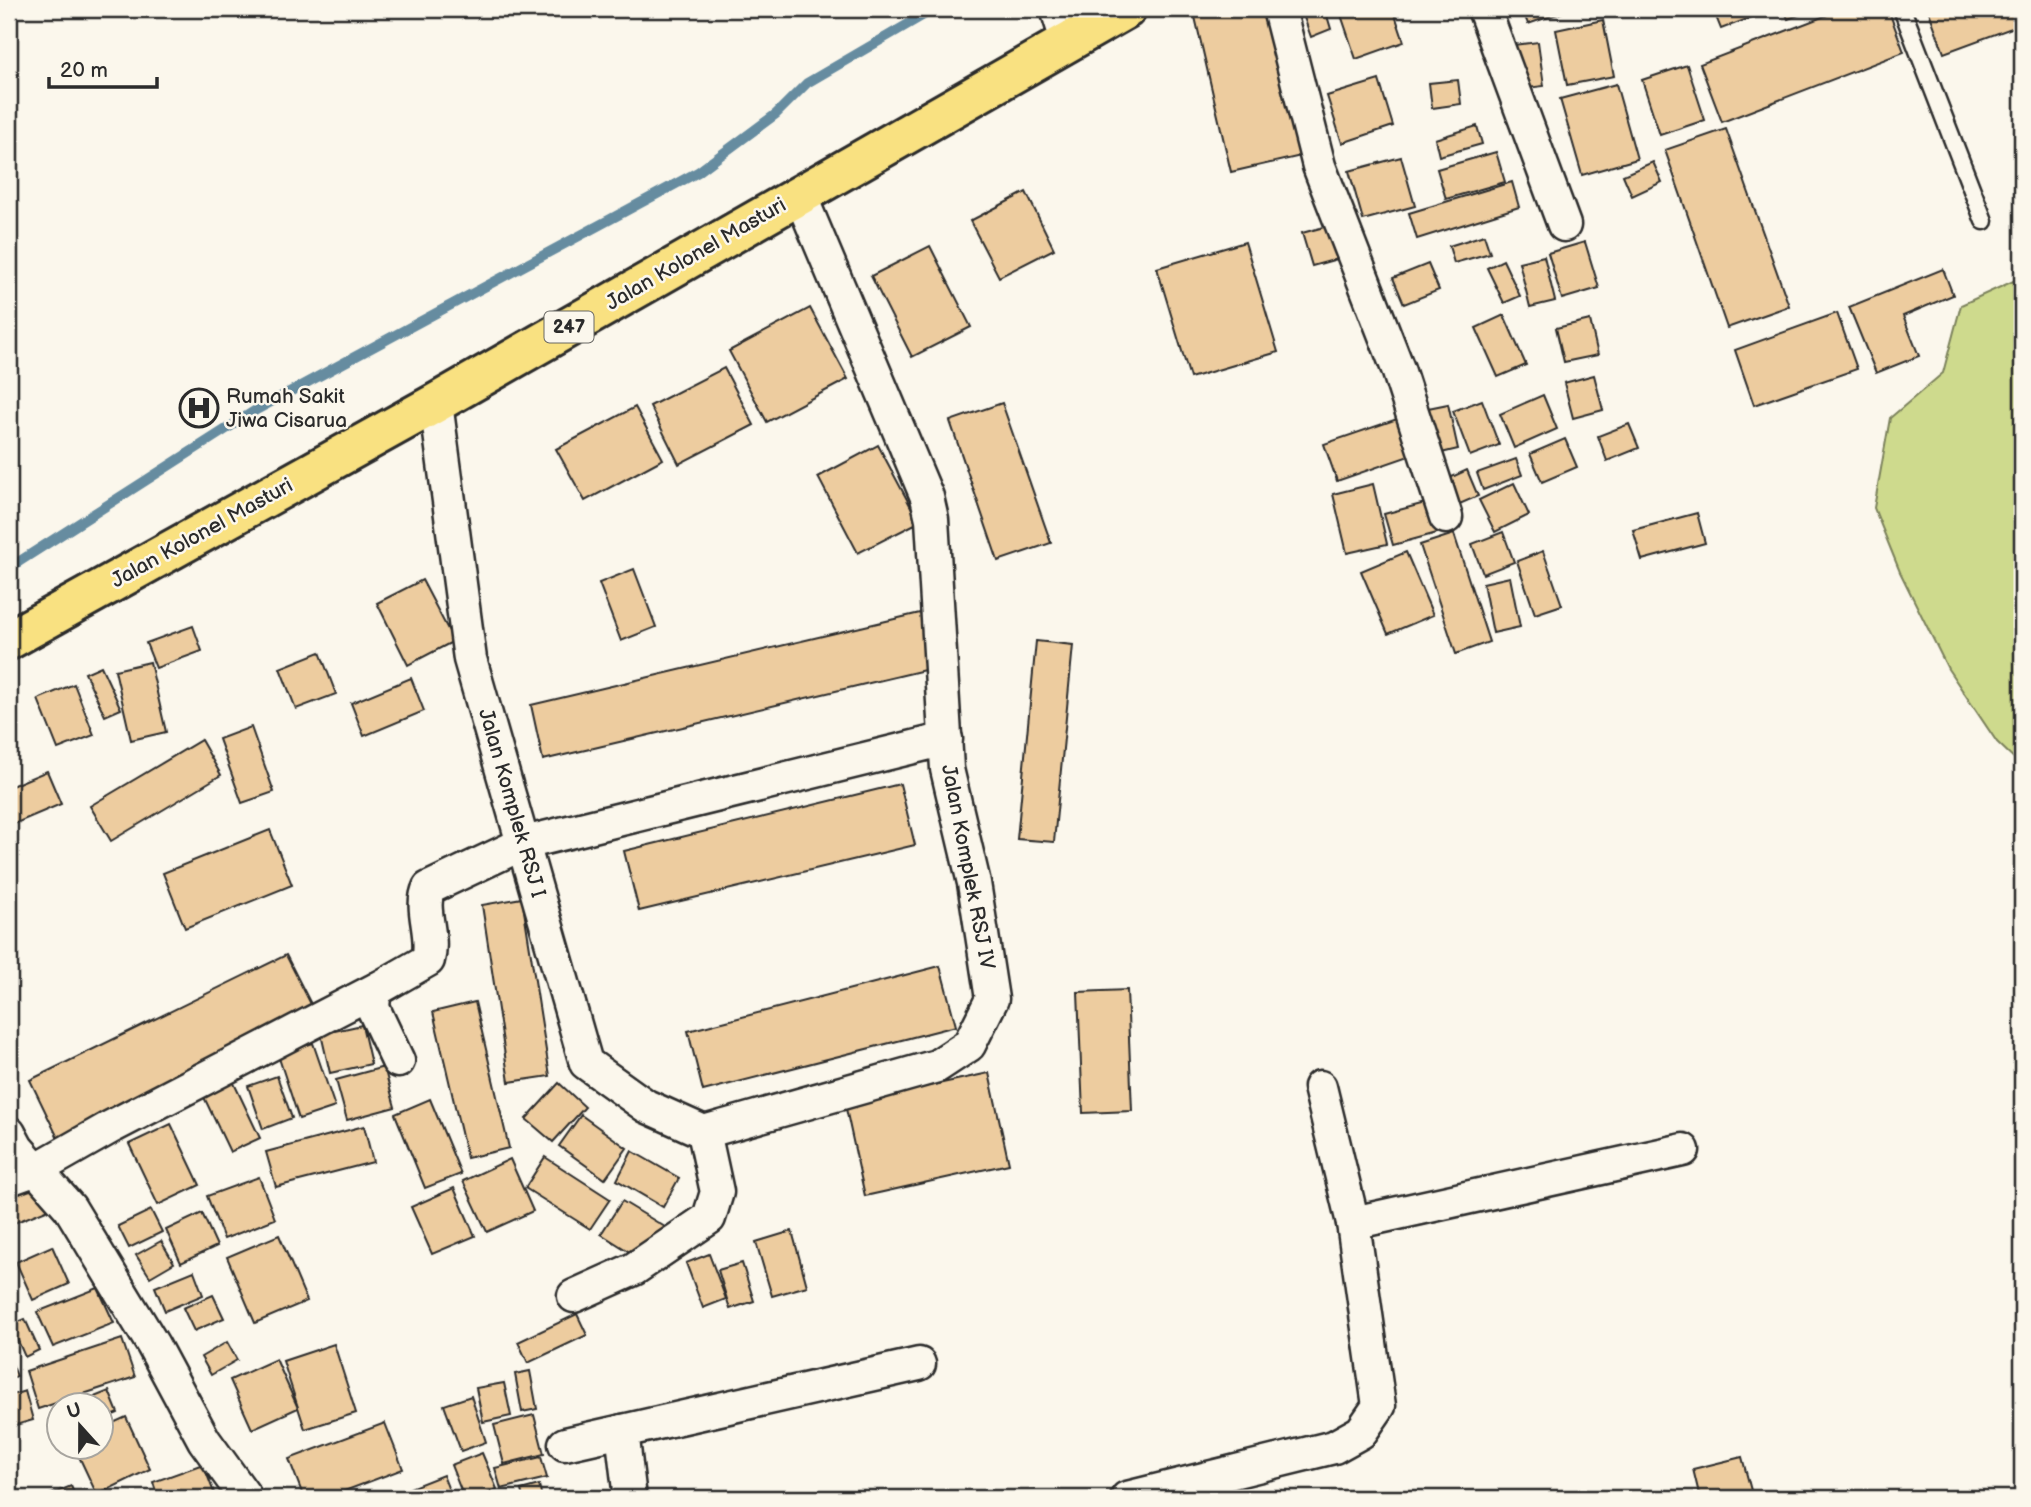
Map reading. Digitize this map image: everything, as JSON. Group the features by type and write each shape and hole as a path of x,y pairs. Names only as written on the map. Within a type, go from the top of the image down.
{"main road":[{"name":"Jalan Kolonel Masturi","path":"9,640 436,403 800,195 1062,25 1126,9"}],"street":[{"path":"1279,9 1319,166 1398,369 1446,517"},
{"path":"1483,9 1564,225"},
{"name":"Jalan Komplek RSJ IV","path":"704,1132 937,1066 969,1045 992,999 974,883 947,769 932,519 927,497 800,195"},
{"name":"Jalan Komplek RSJ I","path":"436,403 470,659 586,1063 646,1106 704,1132"},
{"path":"23,1174 428,960 432,946 425,897 429,888 524,843 946,739"},
{"path":"379,988 374,996 373,1009 398,1061"},
{"path":"1127,1498 1334,1447 1361,1432 1379,1406 1353,1223 1320,1087"},
{"path":"574,1296 634,1269 709,1218 717,1192 704,1132"},
{"path":"9,1133 23,1174 70,1208 153,1345 204,1440 246,1498"},
{"path":"1353,1223 1684,1150"},
{"path":"565,1444 919,1364"},
{"path":"622,1431 630,1498"}],"lane":[{"path":"1902,9 1984,221"}],"green space":[{"path":"2022,277 2022,766 1997,742 1948,669 1900,572 1874,508 1890,418 1943,373 1961,305"}],"building":[{"path":"1231,9 1267,9 1301,156 1231,172 1195,17"},
{"path":"1301,9 1325,9 1331,29 1311,37"},
{"path":"1339,9 1393,9 1404,42 1356,59"},
{"path":"1522,9 1572,9 1528,24"},
{"path":"1713,9 1762,9 1763,13 1721,29"},
{"path":"1784,9 1815,9 1788,19"},
{"path":"1843,9 1888,9 1904,52 1722,122 1700,64"},
{"path":"1928,9 2013,9 2020,25 1944,53"},
{"path":"1603,20 1614,76 1567,85 1556,30"},
{"path":"1538,42 1544,86 1519,89 1513,45"},
{"path":"1687,65 1705,120 1660,135 1642,80"},
{"path":"1379,80 1393,126 1342,143 1327,96"},
{"path":"1458,80 1461,104 1432,108 1429,83"},
{"path":"1616,84 1637,159 1582,175 1560,99"},
{"path":"1477,126 1482,144 1439,156 1435,139"},
{"path":"1726,129 1789,306 1727,328 1665,150"},
{"path":"1496,152 1505,182 1446,199 1437,169"},
{"path":"1401,157 1415,206 1363,220 1349,171"},
{"path":"1653,162 1662,182 1632,196 1623,175"},
{"path":"1512,182 1519,207 1417,239 1409,213"},
{"path":"1026,192 1054,249 999,277 970,221"},
{"path":"1339,223 1348,256 1312,266 1302,233"},
{"path":"1484,235 1490,253 1454,263 1449,246"},
{"path":"1245,242 1278,352 1190,378 1157,268"},
{"path":"1585,242 1599,288 1562,299 1548,253"},
{"path":"930,246 971,327 912,357 871,276"},
{"path":"1544,256 1555,301 1530,307 1519,262"},
{"path":"1503,260 1520,296 1504,303 1487,268"},
{"path":"1428,264 1439,290 1404,304 1393,278"},
{"path":"1943,269 1953,295 1903,316 1919,356 1876,373 1849,307"},
{"path":"810,308 848,379 767,422 729,351"},
{"path":"1837,313 1857,369 1754,405 1735,350"},
{"path":"1504,315 1526,365 1498,377 1476,328"},
{"path":"1590,320 1598,355 1564,362 1556,328"},
{"path":"724,368 754,425 679,464 650,406"},
{"path":"1594,375 1603,410 1573,418 1564,383"},
{"path":"1543,395 1557,429 1514,448 1500,414"},
{"path":"1482,400 1499,445 1470,456 1453,411"},
{"path":"1002,403 1051,543 998,561 950,421"},
{"path":"1448,404 1458,449 1433,455 1423,409"},
{"path":"635,407 663,459 585,501 556,449"},
{"path":"1403,417 1415,454 1337,481 1324,444"},
{"path":"1629,424 1639,448 1607,461 1598,436"},
{"path":"1565,439 1577,467 1542,482 1530,454"},
{"path":"878,445 919,522 858,553 818,477"},
{"path":"1516,459 1522,475 1483,490 1477,473"},
{"path":"1467,470 1478,496 1455,506 1443,481"},
{"path":"1514,483 1529,515 1495,532 1479,500"},
{"path":"1373,484 1387,544 1347,553 1333,494"},
{"path":"1429,502 1437,533 1393,545 1384,514"},
{"path":"1697,513 1705,543 1642,560 1633,530"},
{"path":"1503,532 1514,562 1483,574 1472,544"},
{"path":"1454,534 1489,642 1456,654 1420,545"},
{"path":"1543,551 1562,605 1535,614 1517,561"},
{"path":"1406,552 1433,615 1388,634 1361,571"},
{"path":"634,569 656,627 621,641 599,583"},
{"path":"1510,577 1520,627 1493,633 1483,583"},
{"path":"422,580 454,641 408,665 377,603"},
{"path":"920,613 933,668 543,760 531,705"},
{"path":"193,626 202,651 156,668 146,643"},
{"path":"1036,641 1073,645 1054,842 1017,839"},
{"path":"320,652 336,694 296,709 280,668"},
{"path":"150,662 166,732 131,740 115,670"},
{"path":"101,666 121,709 105,716 85,673"},
{"path":"411,678 424,711 364,736 351,703"},
{"path":"74,684 94,735 58,749 38,699"},
{"path":"251,727 274,792 242,803 219,739"},
{"path":"201,740 221,775 111,841 90,806"},
{"path":"47,771 61,804 9,826 9,787"},
{"path":"900,784 915,845 639,911 624,851"},
{"path":"270,830 292,885 185,928 163,873"},
{"path":"522,898 550,1076 509,1082 482,905"},
{"path":"286,955 315,1012 58,1138 30,1080"},
{"path":"940,966 956,1026 703,1091 688,1031"},
{"path":"1127,990 1132,1111 1083,1113 1078,992"},
{"path":"475,1002 509,1148 467,1158 433,1012"},
{"path":"362,1025 371,1064 330,1073 321,1034"},
{"path":"313,1043 335,1107 299,1119 278,1055"},
{"path":"384,1067 395,1107 347,1120 336,1080"},
{"path":"989,1073 1009,1164 865,1196 845,1104"},
{"path":"277,1076 292,1118 263,1129 248,1086"},
{"path":"232,1079 260,1138 230,1152 202,1093"},
{"path":"559,1083 585,1107 553,1142 526,1119"},
{"path":"430,1099 461,1174 425,1188 395,1114"},
{"path":"581,1115 627,1148 605,1179 559,1146"},
{"path":"171,1124 200,1185 158,1205 129,1144"},
{"path":"364,1126 373,1162 276,1187 266,1152"},
{"path":"632,1151 679,1178 663,1207 617,1180"},
{"path":"545,1157 610,1199 590,1229 525,1188"},
{"path":"510,1159 533,1211 487,1232 463,1181"},
{"path":"40,1173 54,1207 9,1225 9,1186"},
{"path":"259,1177 275,1219 224,1239 207,1196"},
{"path":"454,1188 475,1236 432,1254 411,1207"},
{"path":"622,1201 665,1227 644,1261 601,1234"},
{"path":"151,1210 162,1232 129,1248 118,1226"},
{"path":"202,1213 217,1246 181,1263 166,1230"},
{"path":"792,1231 807,1286 772,1296 756,1242"},
{"path":"279,1235 307,1301 255,1323 227,1257"},
{"path":"161,1241 174,1263 150,1277 136,1255"},
{"path":"52,1246 69,1284 33,1300 16,1262"},
{"path":"709,1254 726,1299 703,1308 686,1263"},
{"path":"742,1263 754,1301 730,1309 718,1270"},
{"path":"194,1271 203,1295 165,1311 155,1287"},
{"path":"98,1288 114,1323 53,1347 37,1312"},
{"path":"213,1295 224,1318 194,1331 183,1308"},
{"path":"577,1314 587,1335 528,1363 518,1342"},
{"path":"25,1319 39,1350 25,1357 11,1325"},
{"path":"122,1339 135,1377 90,1392 46,1392 46,1406 38,1409 26,1371"},
{"path":"227,1342 237,1360 211,1375 201,1357"},
{"path":"334,1344 356,1413 305,1429 283,1361"},
{"path":"9,1357 17,1376 9,1379"},
{"path":"276,1359 298,1408 252,1429 230,1380"},
{"path":"530,1371 537,1409 522,1412 515,1374"},
{"path":"504,1383 511,1416 483,1422 476,1388"},
{"path":"25,1391 33,1420 9,1427 9,1396"},
{"path":"471,1396 486,1442 461,1451 444,1405"},
{"path":"534,1415 544,1454 504,1464 494,1425"},
{"path":"126,1417 150,1469 97,1495 82,1462 116,1462 116,1422"},
{"path":"385,1423 403,1469 326,1498 304,1498 289,1459"},
{"path":"482,1453 497,1489 475,1498 464,1498 451,1465"},
{"path":"541,1457 547,1478 501,1489 495,1468"},
{"path":"1742,1457 1753,1498 1700,1498 1693,1469"},
{"path":"203,1464 216,1498 158,1498 153,1482"},
{"path":"443,1475 452,1498 414,1498 410,1488"},
{"path":"539,1485 542,1498 523,1498 521,1490"},
{"path":"71,1486 76,1498 42,1498"}],"waterway":[{"path":"9,568 256,410 698,172 776,114 807,83 934,9"}],"place":[{"name":"Rumah Sakit Jiwa Cisarua","path":"199,408"}]}
